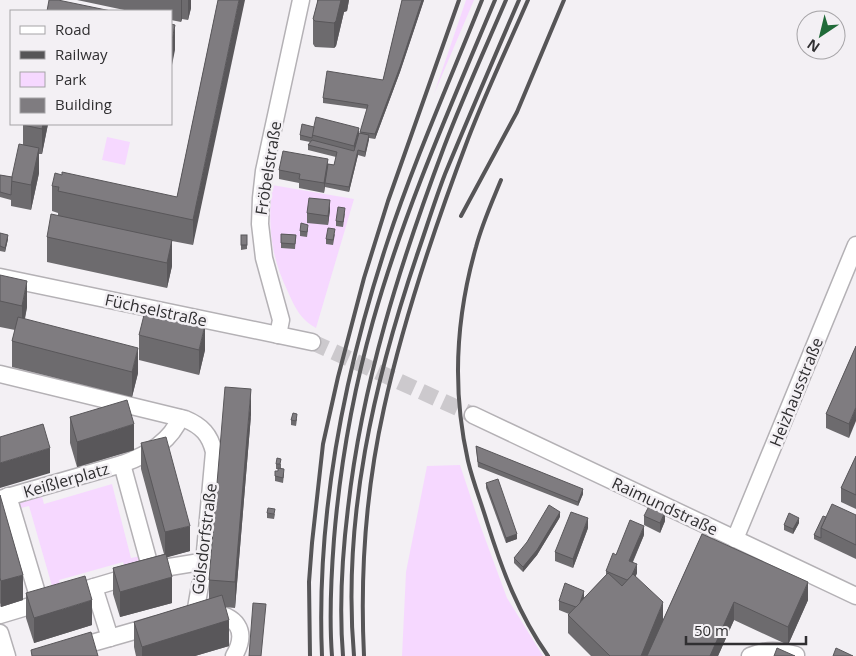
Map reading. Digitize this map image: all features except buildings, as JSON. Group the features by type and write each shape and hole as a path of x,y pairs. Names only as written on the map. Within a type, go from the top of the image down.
{"street":[{"name":"Fröbelstraße","path":"278,335 281,320 264,258 260,224 261,198 264,171 301,0"},
{"name":"Heizhausstraße","path":"735,539 856,245"},
{"name":"Füchselstraße","path":"0,277 312,342"},
{"path":"0,374 180,418 172,432 158,446 143,457 122,464"},
{"name":"Raimundstraße","path":"473,415 856,596"},
{"name":"Gölsdorfstraße","path":"180,418 194,423 202,429 211,440 214,452 204,563 181,618"},
{"name":"Keißlerplatz","path":"40,603 4,498 122,464 151,570"},
{"path":"0,614 151,570 204,563"},
{"path":"794,586 802,571"},
{"path":"94,587 110,638"},
{"path":"47,656 181,618 209,612 228,616 236,624 240,633 240,645 234,656"},
{"path":"0,633 7,656"},
{"path":"751,656 770,637"},
{"path":"751,656 766,651 778,650 796,655"}],"green space":[{"path":"466,0 474,0 434,94"},
{"path":"107,137 130,142 125,165 102,160"},
{"path":"272,185 354,199 316,328 302,317 296,308 277,265 272,240 270,214"},
{"path":"460,465 507,598 543,656 402,656 406,572 427,466"},
{"path":"112,484 131,558 141,556 141,561 127,572 123,562 59,580 61,588 52,586 29,506 17,509 19,501 41,493 44,504"}],"tunnel":[{"path":"312,342 473,415"}],"railway":[{"path":"310,656 309,582 312,543 323,444 338,377 364,278 388,201 459,0"},
{"path":"322,656 321,603 328,499 336,447 357,344 387,243 420,151 482,0"},
{"path":"332,656 331,598 337,512 348,429 359,375 385,280 399,239 445,119 495,0"},
{"path":"343,656 341,601 346,526 354,461 373,370 412,235 444,147 506,0"},
{"path":"354,656 352,605 353,553 357,502 375,400 402,301 441,184 519,0"},
{"path":"364,656 363,594 369,500 378,439 392,374 432,238 482,104 528,0"},
{"path":"461,216 517,112 564,0"},
{"path":"501,180 478,238 464,300 458,354 460,407 470,469 499,557 512,592 528,625 548,656"}]}
